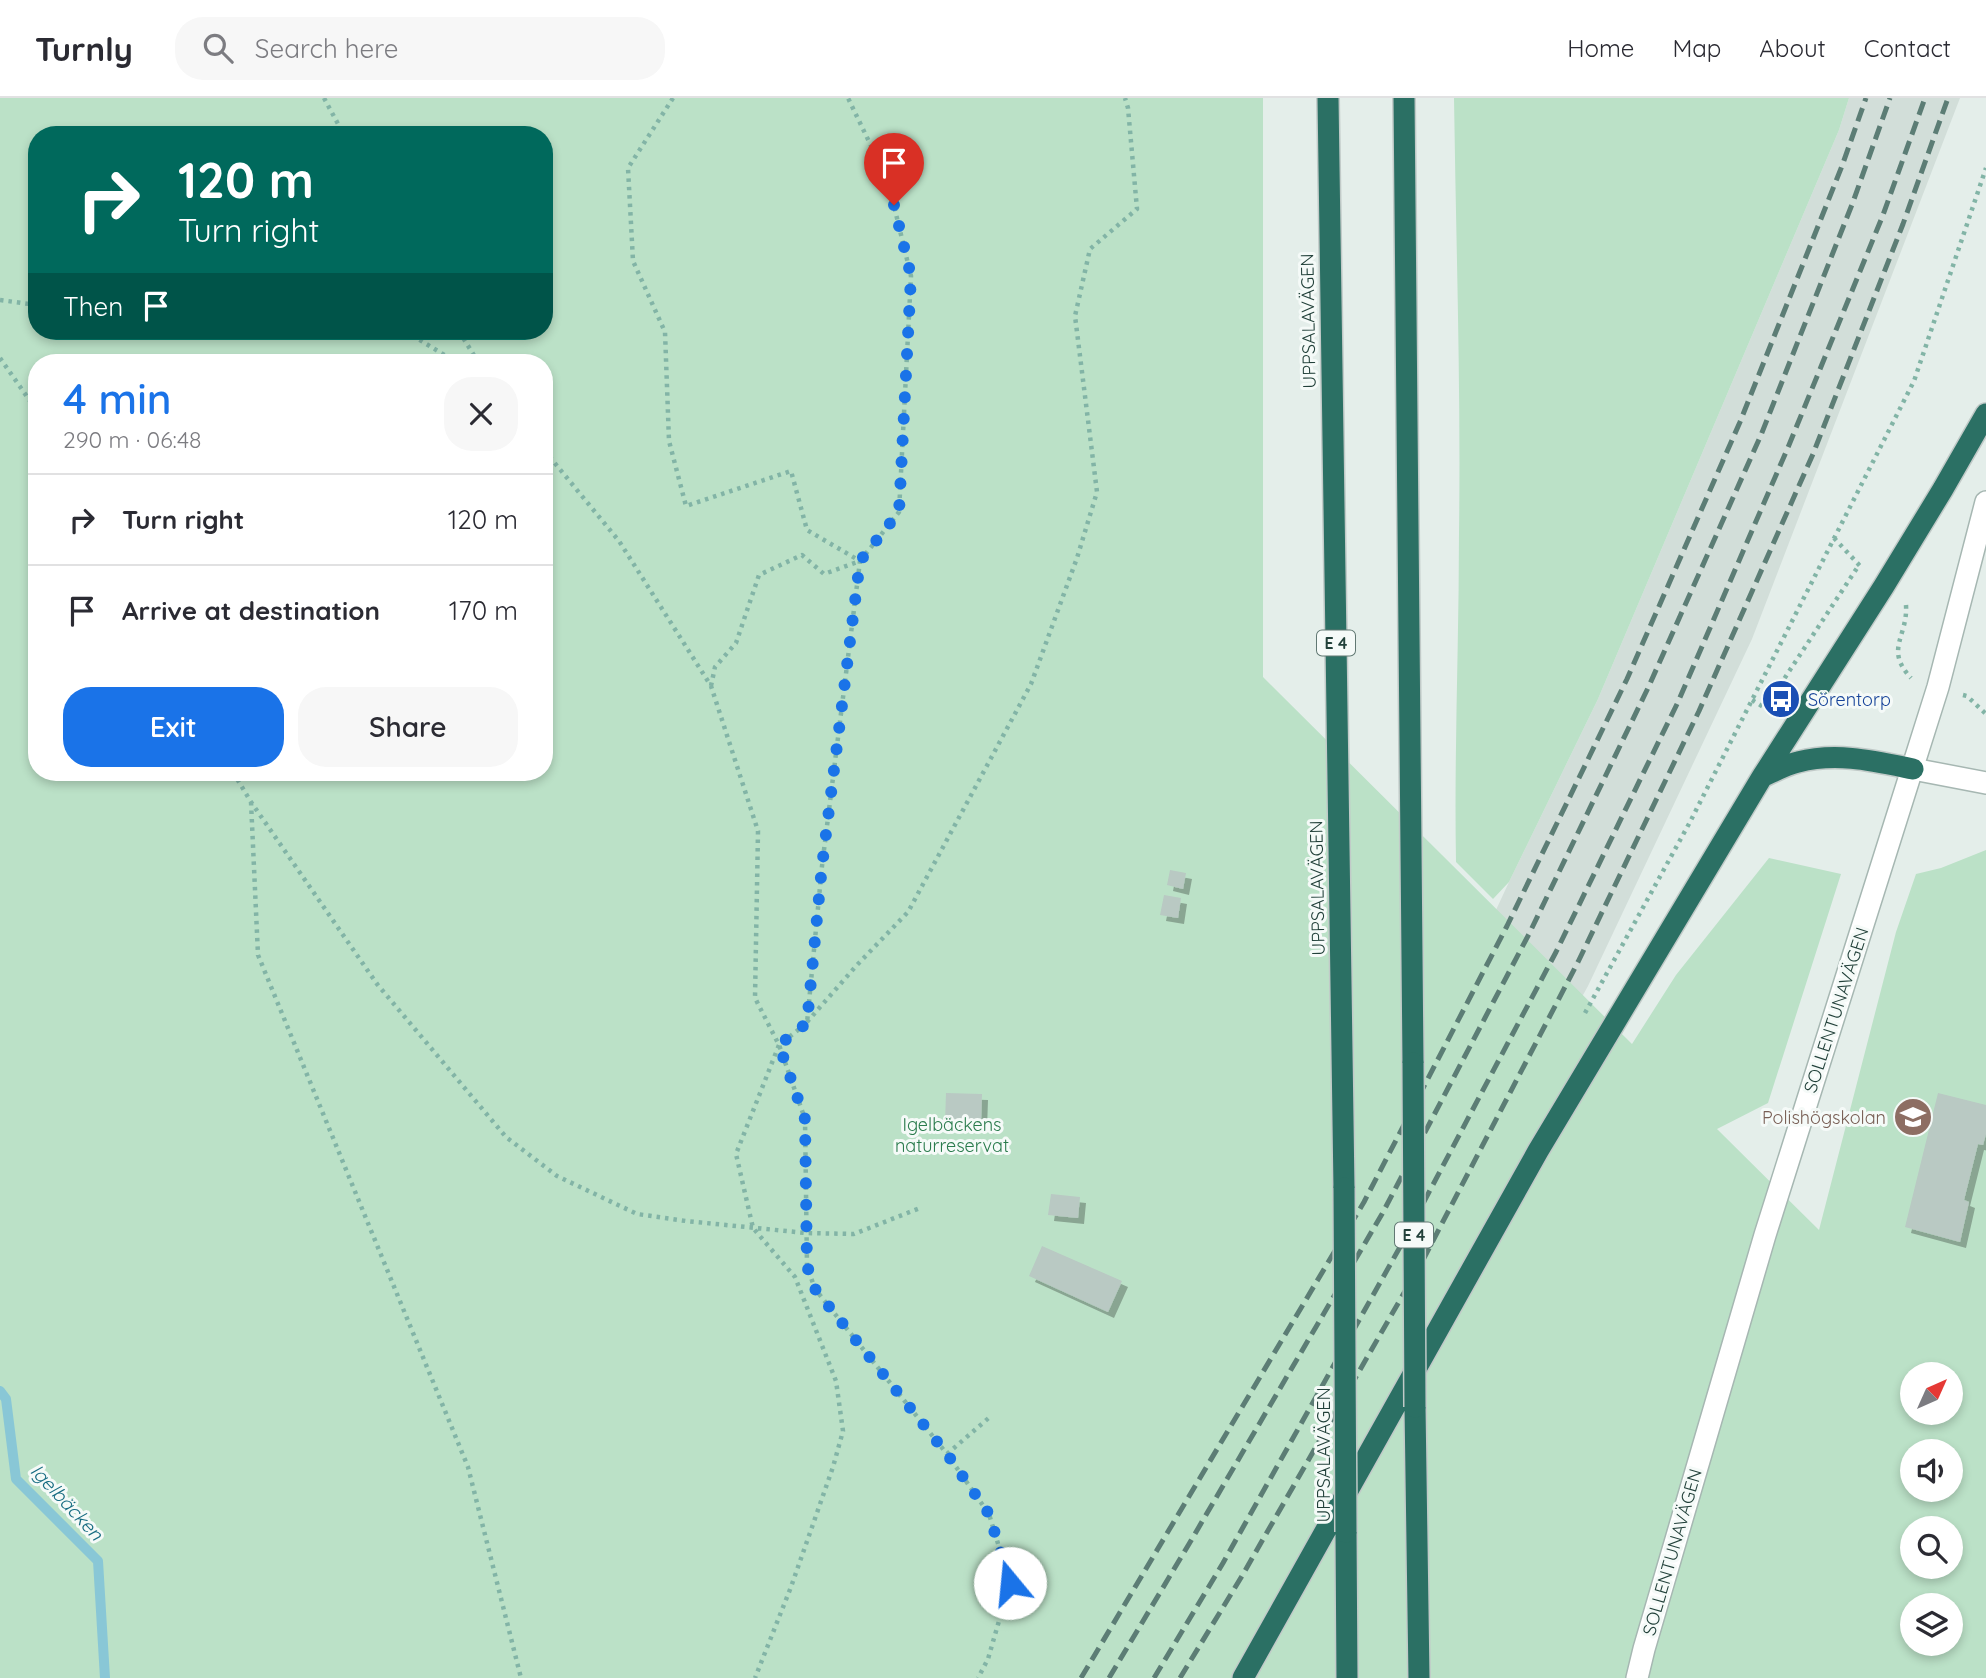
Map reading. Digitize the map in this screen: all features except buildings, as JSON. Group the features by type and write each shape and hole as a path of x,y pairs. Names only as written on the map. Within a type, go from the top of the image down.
{"highway":[{"name":"UPPSALAVÄGEN","path":"1328,98 1344,1188 1347,1678"},
{"name":"E 4","path":"1404,98 1419,1678"},
{"path":"1243,1678 1538,1151 1762,777 1884,586 1986,414"},
{"path":"1762,777 1796,762 1824,758 1851,757 1913,769"}],"street":[{"name":"SOLLENTUNAVÄGEN","path":"1637,1678 1765,1235 1938,687 1986,502"},
{"path":"1913,769 1986,783"}],"path":[{"path":"324,98 339,126"},
{"path":"673,98 628,168 633,261 664,332 669,441 686,506 791,471 807,530 860,561"},
{"path":"807,1023 822,866 860,561 899,512 911,276 888,181 848,98"},
{"path":"755,1678 795,1575 833,1467 842,1431 836,1381 795,1277 752,1228 736,1154 779,1045 807,1023 908,912 1031,684 1077,558 1097,492 1075,316 1090,249 1137,208 1125,98"},
{"path":"1986,168 1914,381 1834,538 1859,565 1899,596 1906,606 1897,654 1901,668 1911,678 1967,696 1986,714"},
{"path":"0,300 28,303"},
{"path":"420,340 443,354"},
{"path":"0,358 28,398"},
{"path":"553,461 619,541 711,685 758,831 755,998 779,1045 805,1119 807,1266 815,1289 947,1454 989,1514 1010,1583 988,1659 978,1678"},
{"path":"711,685 715,667 736,643 760,575 802,555 824,574 860,561"},
{"path":"1752,700 1765,708 1859,565"},
{"path":"238,781 377,984 506,1137 557,1176 637,1214 806,1233 854,1234 920,1208"},
{"path":"251,802 258,955 468,1467 521,1678"},
{"path":"947,1454 991,1416"}],"shaded area":[{"path":"1849,98 1960,98 1752,639 1588,986 1429,1272 1051,1678 1463,981 1598,699 1839,130"}],"green space":[{"name":"Igelbäckens naturreservat","path":"0,98 1263,98 1263,677 1632,1044 1676,975 1769,858 1841,874 1768,1103 1717,1129 1819,1230 1896,932 1916,874 1941,868 1986,850 1986,1678 0,1678"},
{"path":"1454,98 1849,98 1839,130 1598,699 1509,882 1493,899 1456,862 1459,424"}],"waterway":[{"name":"Igelbäcken","path":"0,1391 6,1399 16,1479 98,1561 105,1678"}],"railway":[{"path":"1081,1678 1364,1202 1507,926 1627,679 1740,422 1842,166 1866,98"},
{"path":"1109,1678 1382,1214 1529,934 1648,688 1761,435 1853,202 1890,98"},
{"path":"1154,1678 1223,1563 1400,1247 1556,952 1678,702 1789,445 1883,215 1925,98"},
{"path":"1180,1678 1242,1576 1424,1258 1578,962 1699,711 1813,454 1903,224 1948,98"}],"place":[{"name":"Sörentorp","path":"1781,699"},
{"name":"Polishögskolan","path":"1913,1117"}],"route":[{"path":"894,205 911,276 899,512 860,561 822,866 807,1023 779,1045 805,1119 807,1266 815,1289 947,1454 989,1514 1010,1583"}]}
